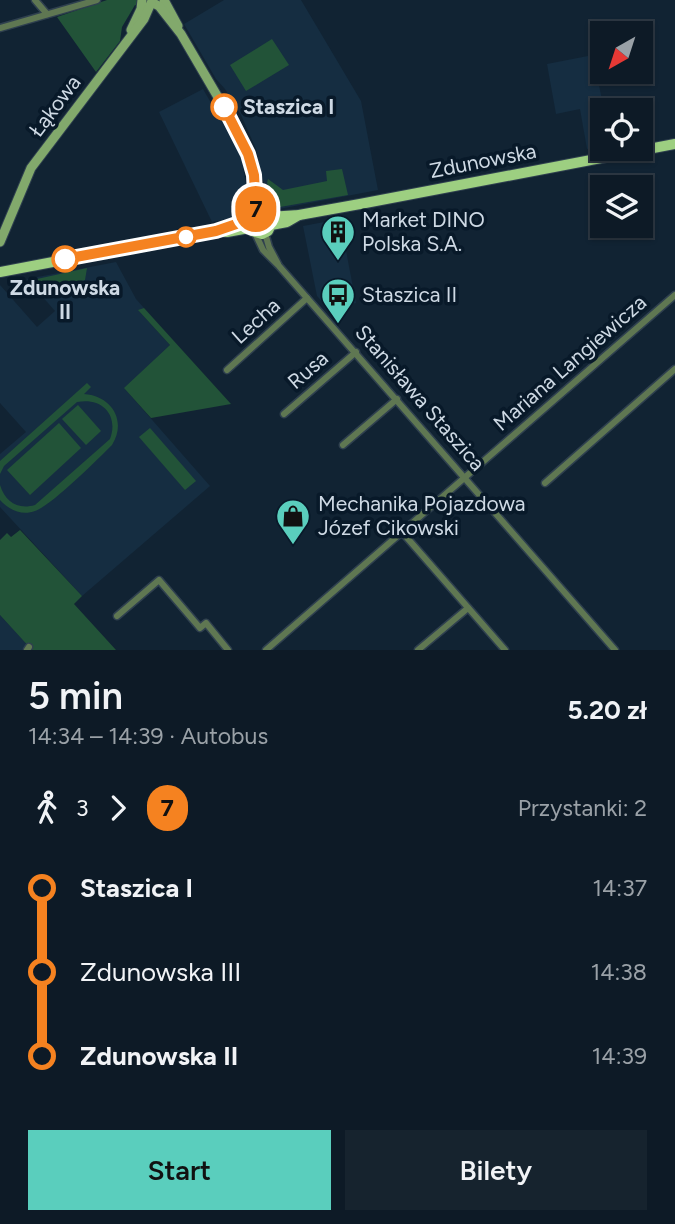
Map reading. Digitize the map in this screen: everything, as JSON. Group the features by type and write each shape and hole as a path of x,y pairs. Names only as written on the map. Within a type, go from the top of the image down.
{"main road":[{"name":"Zdunowska","path":"0,272 260,223 287,222 299,215 675,144"}],"street":[{"path":"35,0 47,14"},
{"path":"0,28 97,0"},
{"name":"Stanisława Staszica","path":"164,0 173,13 181,34"},
{"name":"Stanisława Staszica","path":"149,1 159,6 181,34 242,139 254,175 260,223 279,266 615,650"},
{"name":"Łąkowa","path":"0,242 31,168 144,19 149,1"},
{"name":"Mariana Langiewicza","path":"266,650 675,295"},
{"name":"Lecha","path":"227,370 307,298"},
{"name":"Rusa","path":"284,414 356,352"},
{"path":"545,483 675,369"},
{"path":"343,445 397,399"},
{"path":"402,532 505,650"},
{"path":"117,616 159,580 201,628 206,624 228,650"},
{"path":"418,650 468,608"}],"shaded area":[{"path":"224,0 301,0 361,101 378,190 279,209 273,206 262,178 256,149 241,115 184,24"},
{"path":"590,56 590,84 599,84 602,98 590,98 590,148 587,149 580,109 556,114 547,64"},
{"path":"203,89 241,155 249,203 245,212 212,222 159,112"},
{"path":"340,219 356,303 329,309 317,296 303,226"},
{"path":"116,262 136,299 144,308 139,311 170,345 125,389 210,486 82,596 0,507 0,454 26,432 0,403 0,285 37,327 55,311 27,279"},
{"path":"0,615 28,645 22,650 0,650"}],"green space":[{"path":"107,0 137,0 138,6 135,5 122,27 120,41 96,72 57,17"},
{"path":"272,39 289,65 246,91 230,65"},
{"path":"342,169 348,195 280,207 274,203 267,183 268,179 283,190 327,181 326,171"},
{"path":"87,268 85,280 53,287 54,294 47,291 37,279"},
{"path":"144,308 231,404 151,418 124,388 170,345 138,310"},
{"path":"87,383 91,387 84,394 102,399 114,411 118,427 112,445 52,501 42,507 25,513 7,507 0,500 0,485 5,496 13,503 35,505 110,439 112,422 106,410 94,402 77,402 4,466 0,474 0,461"},
{"path":"78,405 101,431 86,445 62,419"},
{"path":"59,423 81,448 30,495 7,470"},
{"path":"150,428 196,481 185,490 139,437"},
{"path":"20,530 82,596 74,604 116,650 32,650 0,615 0,540 7,533 11,537"}],"bus line":[{"name":"7","path":"65,259 216,231 248,220 256,212 254,175 245,145 224,107"}],"place":[{"name":"Staszica I","path":"224,107"},
{"name":"Zdunowska II","path":"65,259"},
{"name":"Market DINO Polska S.A.","path":"338,262"},
{"name":"Staszica II","path":"338,325"},
{"name":"Mechanika Pojazdowa Józef Cikowski","path":"293,546"}]}
